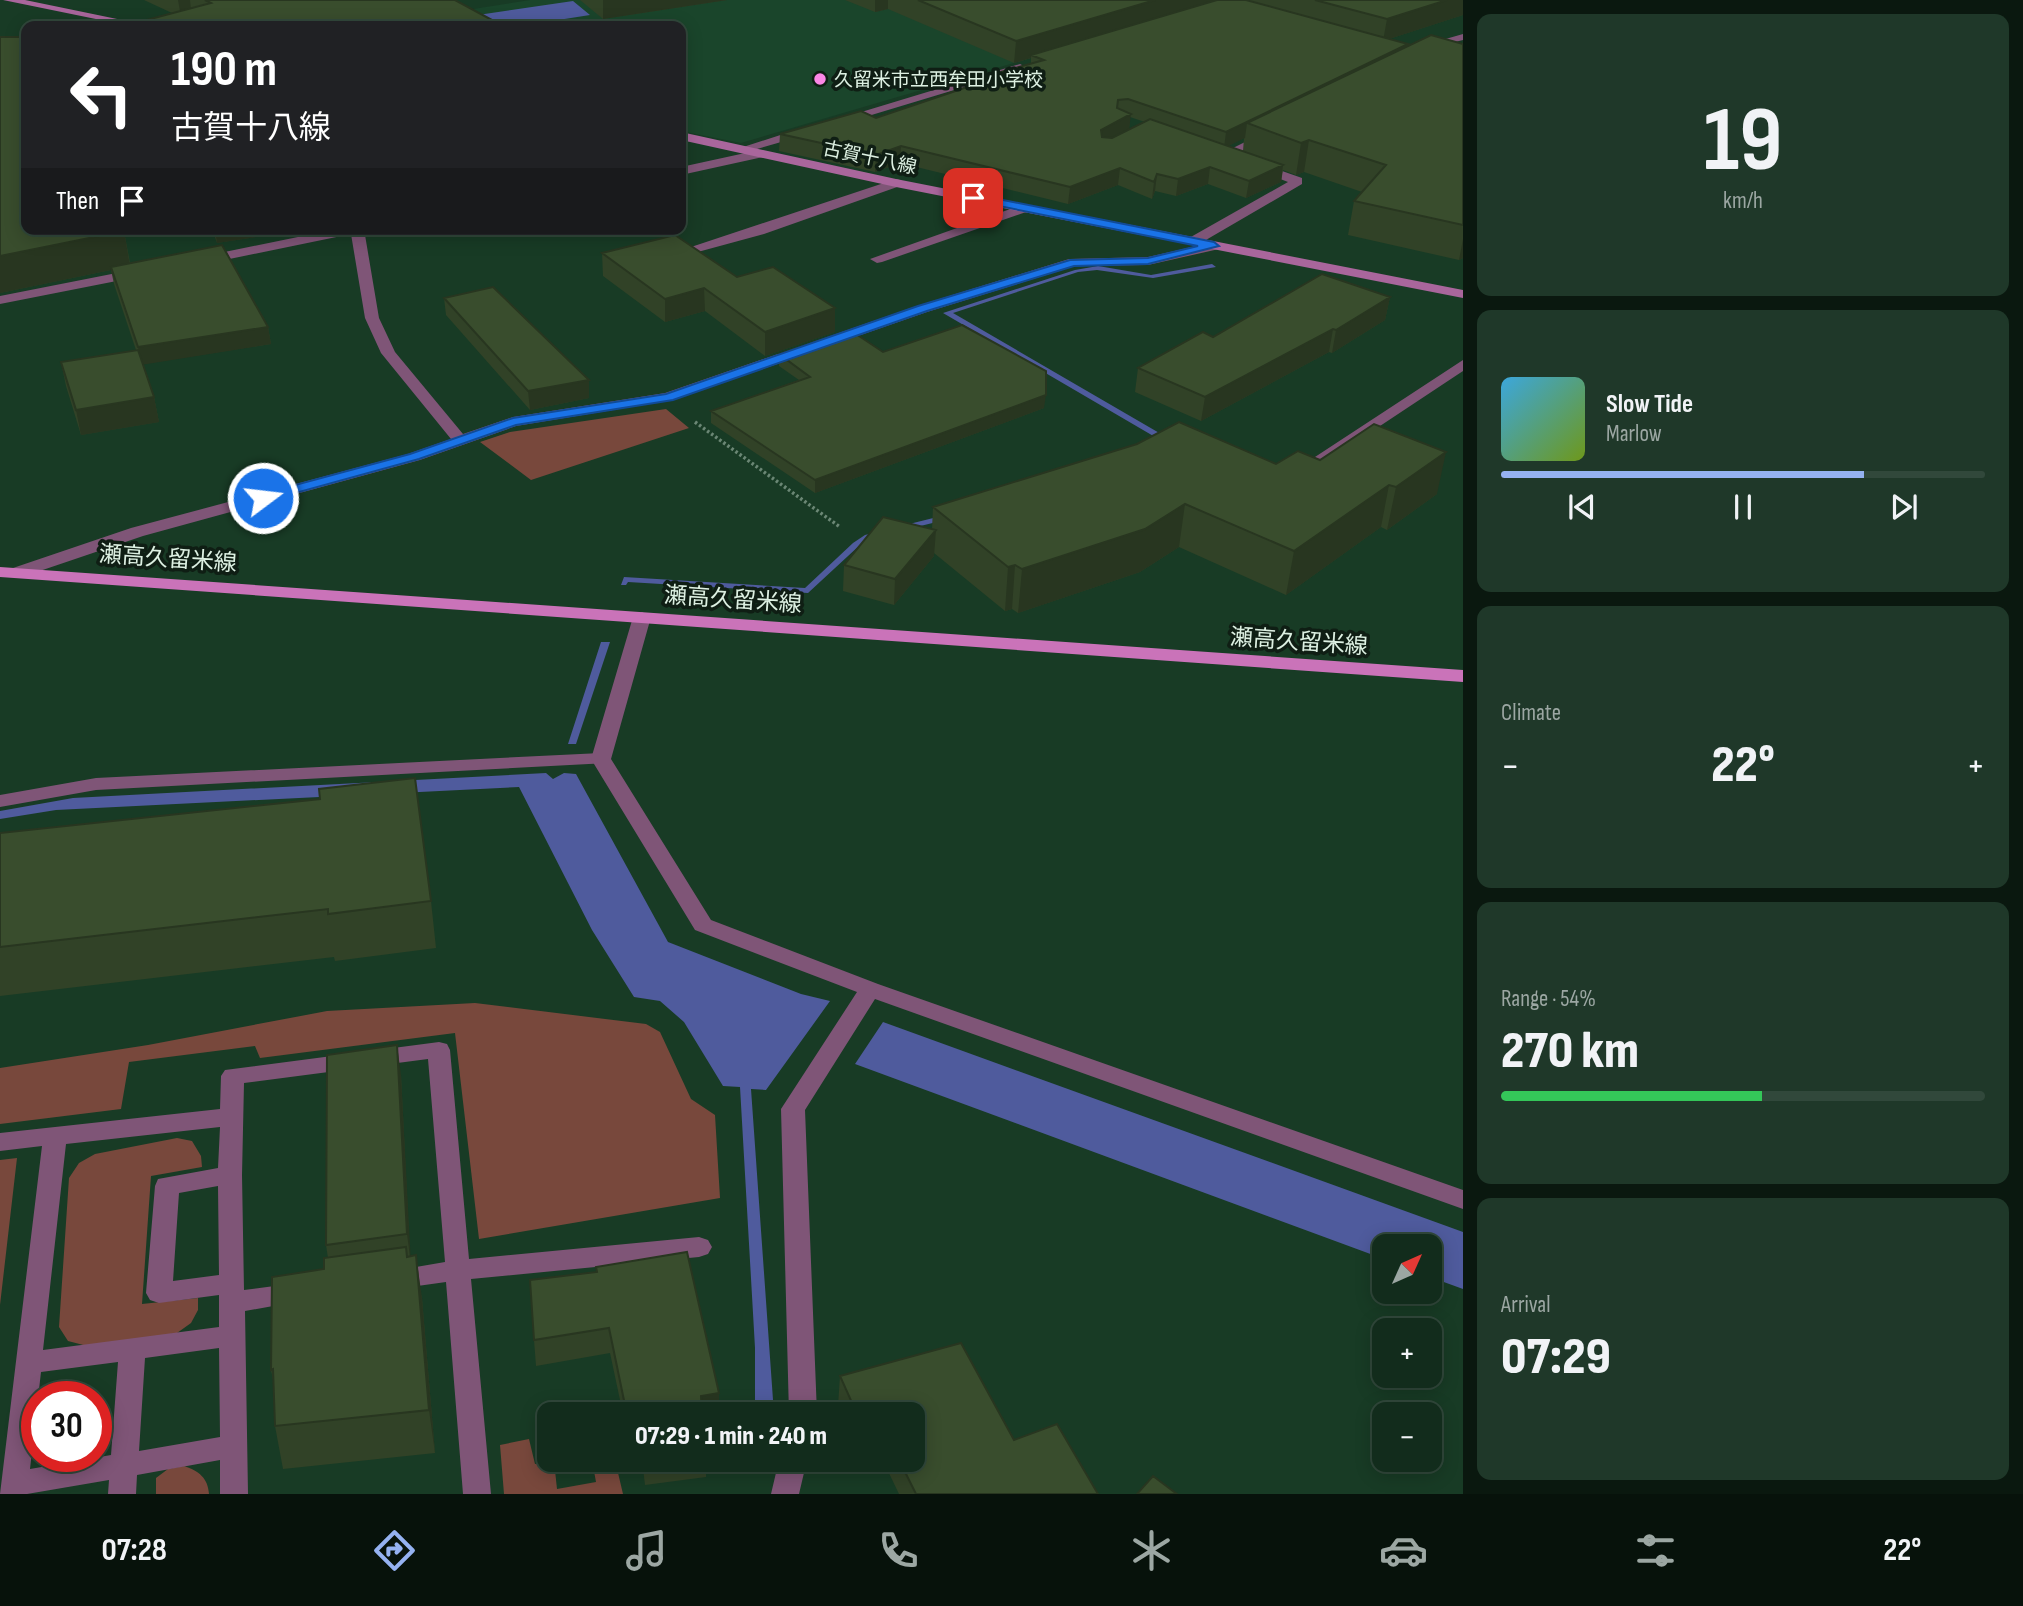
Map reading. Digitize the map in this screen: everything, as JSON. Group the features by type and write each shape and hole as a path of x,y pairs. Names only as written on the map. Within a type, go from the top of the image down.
{"main road":[{"path":"8,0 119,21"},
{"name":"古賀十八線","path":"686,137 896,183 1463,294"},
{"name":"瀬高久留米線","path":"0,572 1463,676"}],"street":[{"path":"1414,50 1463,37"},
{"path":"835,122 1032,64"},
{"path":"743,149 822,126"},
{"path":"1225,155 1275,131"},
{"path":"1194,241 1298,181 1212,151"},
{"path":"686,170 763,153"},
{"path":"682,252 759,231 896,183"},
{"path":"877,259 1024,208"},
{"path":"192,262 327,235"},
{"path":"358,235 372,318 387,353 459,439"},
{"path":"19,572 137,532 414,457 513,422 668,397 922,309 1074,262 1148,261 1214,246"},
{"path":"0,300 151,270"},
{"path":"1284,482 1463,364"},
{"path":"642,617 601,759 703,925 870,989 1463,1200"},
{"path":"0,801 96,784 601,759"},
{"path":"803,1402 793,1109 870,989"},
{"path":"234,1494 230,1175 233,1076 439,1050 477,1494"},
{"path":"0,1142 230,1117"},
{"path":"55,1135 14,1489 125,1464 233,1446"},
{"path":"230,1175 167,1185 159,1293 325,1289"},
{"path":"378,1281 458,1270 699,1247"},
{"path":"28,1363 232,1336"},
{"path":"122,1494 132,1350"},
{"path":"785,1494 790,1472"}],"path":[{"path":"668,397 683,414 840,527"}],"shaded area":[{"name":"久留米市立西牟田小学校","path":"530,0 1183,0 1178,15 741,143 686,132 686,21 426,21 422,17"},
{"path":"666,409 689,428 531,480 480,442 510,432"},
{"path":"475,1003 646,1024 660,1032 691,1099 715,1115 720,1198 479,1239 455,1033 260,1058 255,1046 129,1062 121,1109 0,1124 0,1068 148,1045 327,1011"},
{"path":"177,1138 192,1141 201,1156 202,1167 151,1176 142,1304 198,1298 198,1310 191,1323 177,1333 91,1347 68,1341 59,1327 69,1178 79,1163 95,1154"},
{"path":"17,1158 0,1305 0,1160"},
{"path":"529,1439 537,1472 555,1472 557,1489 596,1482 594,1472 618,1472 623,1494 504,1494 500,1445"},
{"path":"184,1466 202,1476 209,1494 156,1494 156,1478 168,1469"}],"water":[{"path":"573,1 590,15 552,21 477,21 471,16"},
{"path":"1212,264 1216,267 1153,278 1097,270 1078,272 953,313 1192,452 1102,481 872,538 861,544 808,593 628,582 621,585 624,577 805,588 865,535 1098,477 1179,451 943,313 1075,270 1098,266 1151,275"},
{"path":"601,642 610,642 576,744 568,744"},
{"path":"546,773 553,779 564,773 576,774 668,942 801,994 830,1001 766,1090 751,1089 773,1402 755,1402 755,1348 740,1087 723,1086 684,1022 660,1001 634,997 592,930 519,787 56,810 0,819 0,811 73,798"},
{"path":"883,1022 1463,1232 1463,1289 1442,1281 1442,1234 1372,1234 1372,1255 855,1064"}],"building":[{"path":"205,0 455,0 494,21 143,21 211,3"},
{"path":"918,0 1155,0 1016,41"},
{"path":"1217,0 1246,0 1408,44 1226,132 1128,99 1118,100 1117,108 1131,114 1101,130 1102,137 1112,138 1150,119 1283,165 1249,181 1210,167 1178,179 1157,174 1154,182 1120,168 1070,187 901,146 876,155 780,134 861,111 876,118 1003,75 997,73 1044,60 1031,55"},
{"path":"1315,0 1447,0 1387,19"},
{"path":"1431,35 1463,44 1463,225 1354,201 1386,165 1309,140 1301,143 1247,123"},
{"path":"0,37 21,37 21,235 104,235 0,256"},
{"path":"675,235 737,277 773,267 835,308 765,332 704,288 665,299 602,253"},
{"path":"222,245 268,327 138,347 111,267"},
{"path":"1322,274 1390,297 1336,330 1333,329 1205,397 1138,368 1203,332 1213,337"},
{"path":"493,287 589,380 528,391 444,298"},
{"path":"962,325 1046,371 1046,395 815,480 711,411 810,377 779,354 850,330 883,352"},
{"path":"138,350 154,397 76,410 61,362"},
{"path":"1179,422 1276,464 1298,451 1320,460 1374,424 1446,452 1396,487 1389,485 1294,551 1185,504 1145,529 1022,569 1015,565 1008,567 933,507 1137,444"},
{"path":"883,517 936,530 895,579 844,565"},
{"path":"415,778 431,901 328,914 328,909 0,947 0,833 320,799 319,789"},
{"path":"397,1045 407,1234 326,1245 327,1055"},
{"path":"406,1247 407,1257 416,1255 429,1410 275,1426 273,1369 271,1370 272,1277 324,1269 324,1258"},
{"path":"687,1252 719,1393 701,1396 701,1402 624,1402 609,1328 534,1340 530,1280 597,1272 596,1267"},
{"path":"961,1343 1014,1440 1057,1424 1098,1494 916,1494 905,1472 925,1472 925,1402 852,1402 840,1376"},
{"path":"1153,1476 1177,1494 1137,1494"}],"place":[{"name":"久留米市立西牟田小学校","path":"820,79"}],"route":[{"path":"263,498 414,457 513,422 668,397 922,309 1074,262 1148,261 1214,246 973,198"}]}
